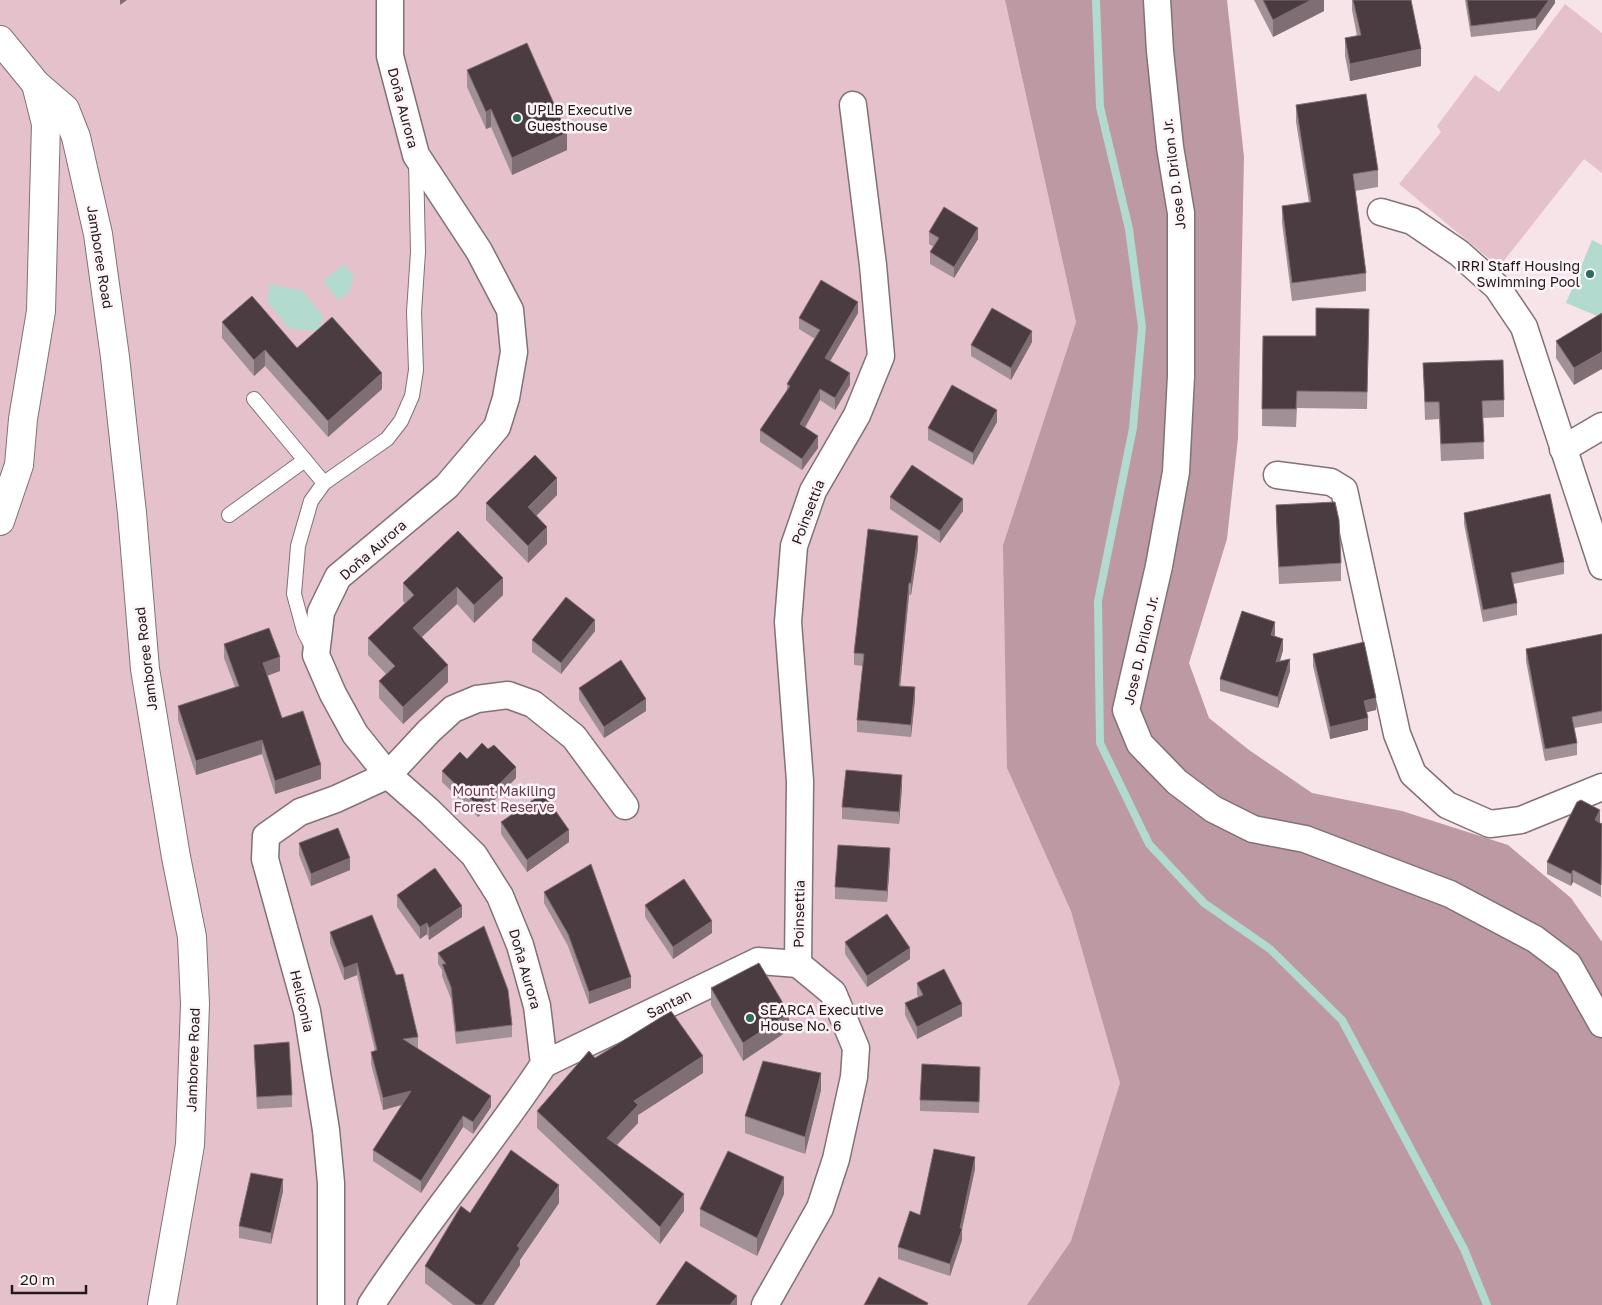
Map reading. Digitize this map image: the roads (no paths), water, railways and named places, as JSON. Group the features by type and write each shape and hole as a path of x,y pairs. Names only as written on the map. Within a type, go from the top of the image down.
{"main road":[{"name":"Jamboree Road","path":"0,40 36,84 65,109 76,137 98,234 122,415 145,669 176,857 192,938 195,1004 190,1145 162,1305"},
{"path":"0,521 19,465 23,419 41,311 46,124 36,84"}],"street":[{"name":"Doña Aurora","path":"390,0 390,56 416,155 480,251 510,310 514,352 506,398 497,427 447,486 338,577 321,612 316,655 333,694 355,734 388,775 474,854 500,896 520,945 537,1006 544,1064"},
{"name":"Jose D. Drilon Jr.","path":"1157,0 1169,137 1181,213 1181,376 1176,472 1159,566 1126,710 1140,744 1178,782 1213,809 1229,817 1253,828 1305,839 1450,894 1495,916 1535,939 1568,964 1602,1024"},
{"name":"Poinsettia","path":"798,964 800,781 788,622 794,546 814,491 858,415 881,356 853,105"},
{"path":"1381,212 1412,221 1459,253 1497,287 1524,327 1602,566"},
{"path":"1563,449 1602,426"},
{"path":"1277,475 1331,482 1344,490 1398,734 1413,774 1447,805 1490,824 1521,820 1602,787"},
{"path":"388,775 429,731 453,709 477,698 508,695 533,704 574,736 625,806"},
{"name":"Heliconia","path":"331,1305 331,1183 326,1130 307,1011 265,859 266,836 300,812 336,799 388,775"},
{"name":"Santan","path":"544,1064 758,962 798,964"},
{"path":"765,1305 820,1208 836,1159 854,1077 856,1048 833,993 798,964"},
{"path":"371,1305 395,1268 515,1109 544,1064"}],"lane":[{"path":"316,655 304,631 294,594 298,546 311,501 324,483 387,439 401,421 412,396 416,370 414,312 418,252 416,155"},
{"path":"254,399 324,483"},
{"path":"229,515 305,460"}],"waterway":[{"path":"1096,0 1100,107 1129,229 1142,327 1133,428 1098,601 1100,743 1149,844 1204,903 1270,949 1342,1020 1464,1249 1487,1305"}],"place":[{"name":"UPLB Executive Guesthouse","path":"517,118"},
{"name":"IRRI Staff Housing Swimming Pool","path":"1590,274"},
{"name":"SEARCA Executive House No. 6","path":"750,1018"}],"park label":[{"name":"Mount Makiling Forest Reserve","path":"504,800"}]}
